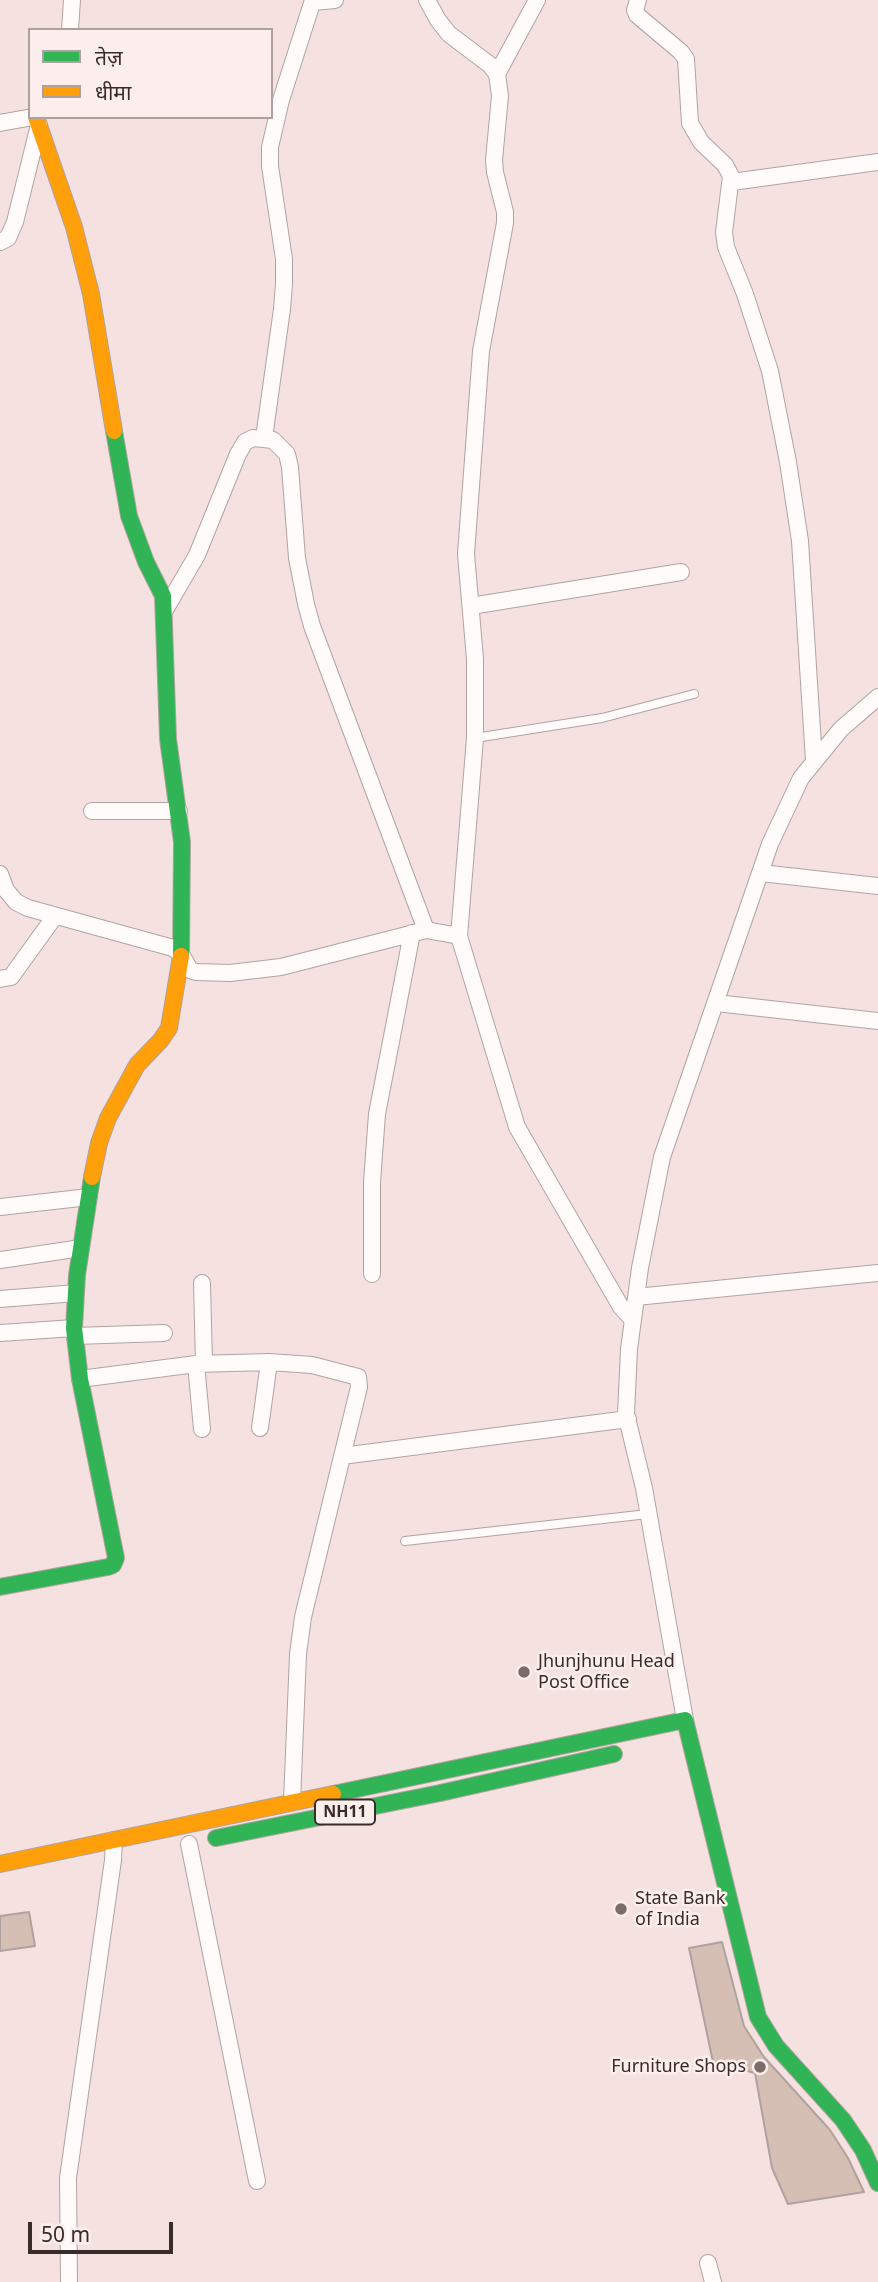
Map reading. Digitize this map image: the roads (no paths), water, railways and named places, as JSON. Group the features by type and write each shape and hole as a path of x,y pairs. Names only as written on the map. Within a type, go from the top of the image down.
{"main road":[{"path":"0,1587 108,1567 116,1561 80,1380 74,1332 76,1293 99,1143 108,1118 137,1065 169,1028 181,954 184,868 179,811 167,739 163,596 146,562 129,516 91,294 75,227 36,120"},
{"path":"685,1720 682,1739 758,2017 776,2046 843,2120 863,2150 878,2183"},
{"name":"NH11","path":"0,1864 685,1720"},
{"name":"NH11","path":"182,1845 440,1793 636,1749"}],"street":[{"path":"70,28 72,0"},
{"path":"264,438 284,284 284,259 272,185 270,147 281,100 313,1 335,0"},
{"path":"427,0 449,34 490,65 497,74 500,96 494,160 505,223 481,352 466,554 475,659 475,738 459,936 517,1127 621,1307 633,1320"},
{"path":"497,74 537,0"},
{"path":"638,0 635,10 638,15 686,59 690,123 701,142 729,170 732,182 724,232 726,247 754,318 770,371 800,541 814,761"},
{"path":"0,123 36,120 15,222 8,238 0,242"},
{"path":"732,182 878,162"},
{"path":"165,610 197,555 238,454 246,442 253,438 264,438 281,446 287,454 290,467 297,558 306,604 419,931 377,1114 372,1182 372,1274"},
{"path":"471,606 681,572"},
{"path":"685,1720 649,1514 628,1419 629,1349 662,1157 770,845 801,778 841,729 878,697"},
{"path":"92,811 179,811"},
{"path":"761,873 878,886"},
{"path":"0,879 10,898 16,902 55,916 173,948 196,972 257,971 419,931 459,936"},
{"path":"0,979 11,978 55,916"},
{"path":"716,1003 878,1021"},
{"path":"0,1207 89,1197"},
{"path":"0,1260 81,1248"},
{"path":"636,1297 878,1273"},
{"path":"201,1283 201,1429"},
{"path":"0,1299 76,1293"},
{"path":"0,1333 164,1333"},
{"path":"260,1428 269,1362"},
{"path":"80,1380 200,1364 269,1362 312,1365 358,1377 359,1387 303,1617 298,1654 292,1802"},
{"path":"342,1456 628,1419"},
{"path":"69,2282 68,2178 114,1840"},
{"path":"182,1845 257,2181"},
{"path":"708,2263 713,2282"}],"lane":[{"path":"475,738 602,718 694,694"},
{"path":"405,1541 649,1514"}],"place":[{"name":"Jhunjhunu Head Post Office","path":"524,1672"},
{"name":"State Bank of India","path":"621,1909"},
{"name":"Furniture Shops","path":"760,2067"}]}
